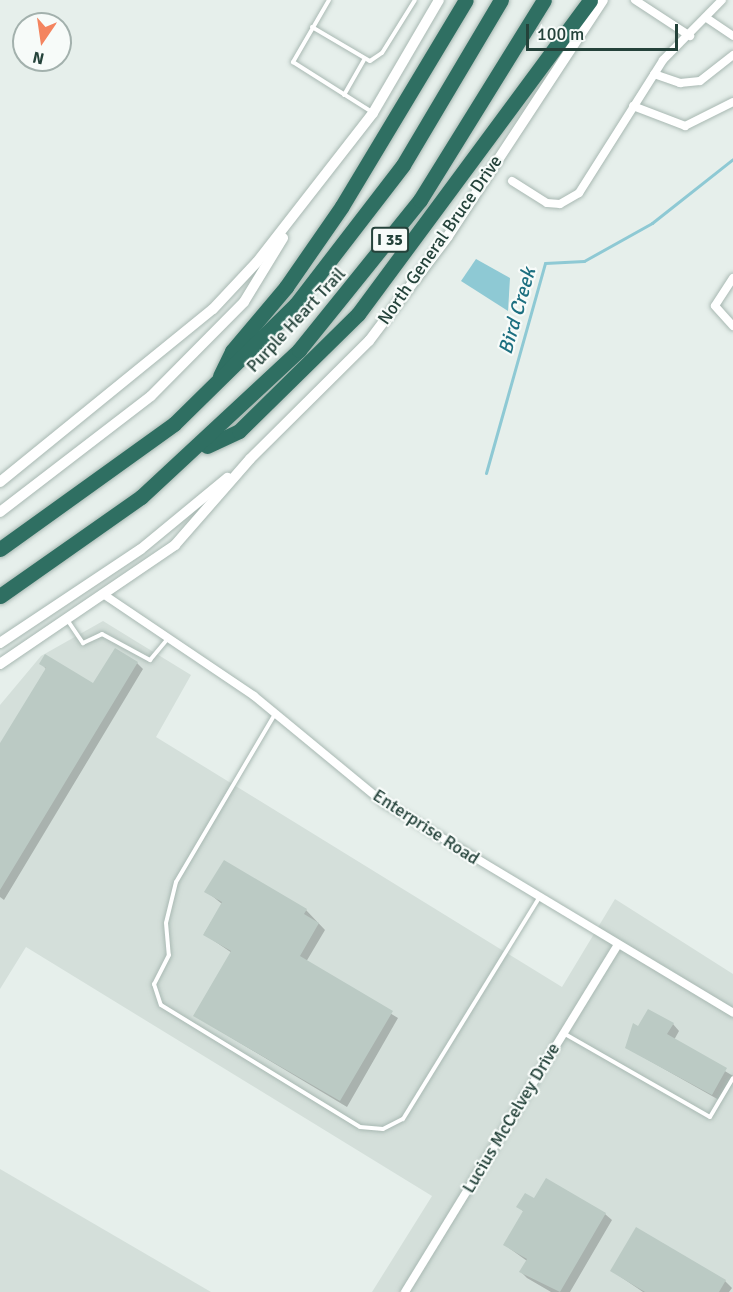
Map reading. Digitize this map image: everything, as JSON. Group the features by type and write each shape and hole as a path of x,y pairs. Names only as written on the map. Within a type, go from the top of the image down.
{"highway":[{"path":"216,386 232,351 286,287 342,206 466,0"},
{"name":"Purple Heart Trail","path":"0,549 117,468 216,386 296,304 403,165 501,0"},
{"name":"Purple Heart Trail","path":"0,596 29,580 197,451 353,290 456,146 544,0"},
{"path":"197,451 239,431 358,314 590,0"}],"main road":[{"path":"0,482 213,309 373,113 439,0"},
{"name":"North General Bruce Drive","path":"250,459 369,341 448,236 603,0"},
{"path":"0,512 151,396 244,302 309,194"},
{"path":"0,664 106,596 175,545 250,459"},
{"path":"0,643 141,549 250,459"}],"street":[{"path":"635,0 690,36"},
{"path":"512,181 547,203 560,204 588,178 654,74 708,19 722,0"},
{"path":"708,19 733,36"},
{"path":"654,74 681,83 700,81 733,55"},
{"path":"633,106 685,126 733,102"},
{"path":"733,278 716,306 733,326"},
{"name":"Enterprise Road","path":"106,596 276,714 384,803 733,1013"},
{"name":"Lucius McCelvey Drive","path":"405,1292 618,945"}],"lane":[{"path":"329,0 293,62 373,113"},
{"path":"344,95 364,60 382,53 415,0"},
{"path":"312,27 364,60"},
{"path":"67,621 83,643 102,634 150,660 167,640"},
{"path":"276,714 176,882 165,923 169,955 154,984 160,1005 360,1127 383,1130 403,1119 540,897"},
{"path":"564,1033 710,1117 733,1078"}],"shaded area":[{"path":"103,621 191,675 156,737 562,987 615,899 733,974 733,1292 372,1292 432,1196 26,947 0,989 0,705 41,656"},
{"path":"0,1169 211,1292 0,1292"}],"water":[{"path":"476,259 510,278 508,311 461,281"}],"building":[{"path":"115,648 138,662 0,890 0,743 46,668 39,664 45,654 93,683"},
{"path":"224,860 307,909 304,914 319,923 300,956 393,1011 340,1101 193,1016 231,951 203,935 222,902 204,892"},
{"path":"648,1009 674,1023 667,1034 727,1068 712,1095 625,1048 633,1023 638,1026"},
{"path":"546,1178 606,1213 560,1292 519,1272 527,1259 503,1245 523,1211 516,1207 525,1193 534,1198"},
{"path":"636,1227 726,1280 719,1292 645,1292 610,1271"}],"waterway":[{"name":"Bird Creek","path":"486,473 545,263 584,261 652,223 733,159"}]}
